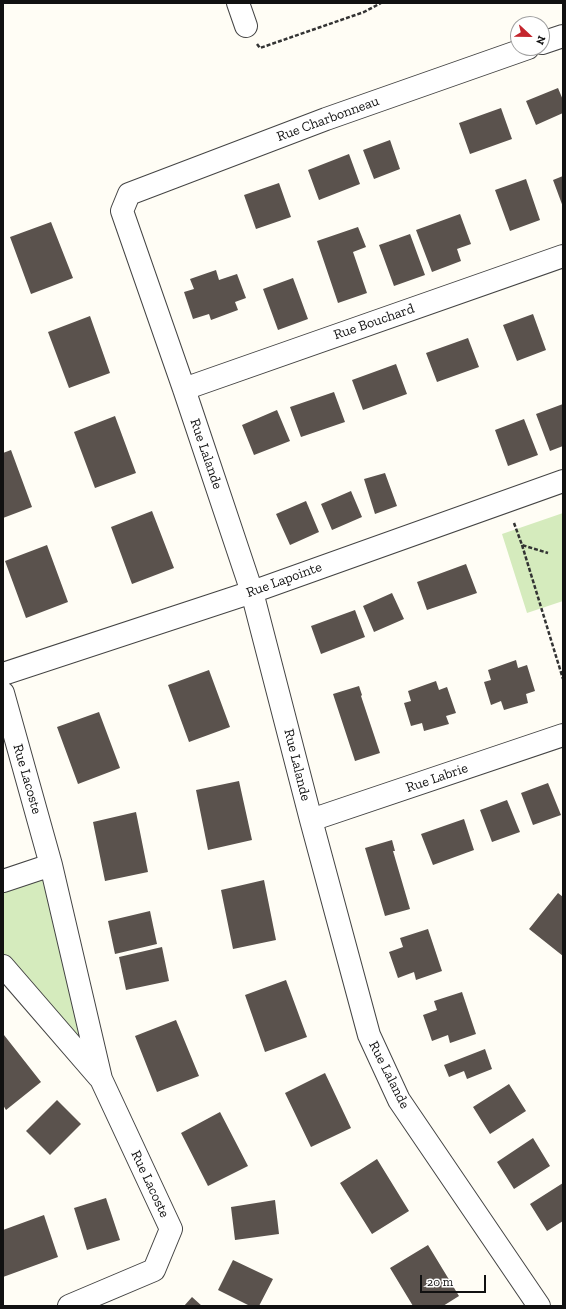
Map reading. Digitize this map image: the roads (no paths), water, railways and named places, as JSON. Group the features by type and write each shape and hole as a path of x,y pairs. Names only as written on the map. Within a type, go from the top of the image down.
{"street":[{"path":"238,3 246,26"},
{"path":"550,40 563,36"},
{"name":"Rue Charbonneau","path":"129,194 326,119 510,54"},
{"name":"Rue Lalande","path":"129,194 122,211 252,592 310,820 369,1035 396,1094 404,1107 539,1306"},
{"name":"Rue Bouchard","path":"184,389 563,256"},
{"name":"Rue Lapointe","path":"3,674 252,592 563,481"},
{"name":"Rue Lacoste","path":"3,693 51,865 101,1079 172,1230 154,1270 69,1306"},
{"name":"Rue Labrie","path":"310,820 563,735"},
{"path":"3,881 51,865"},
{"name":"Rue Lacoste","path":"3,966 101,1079"}]}
